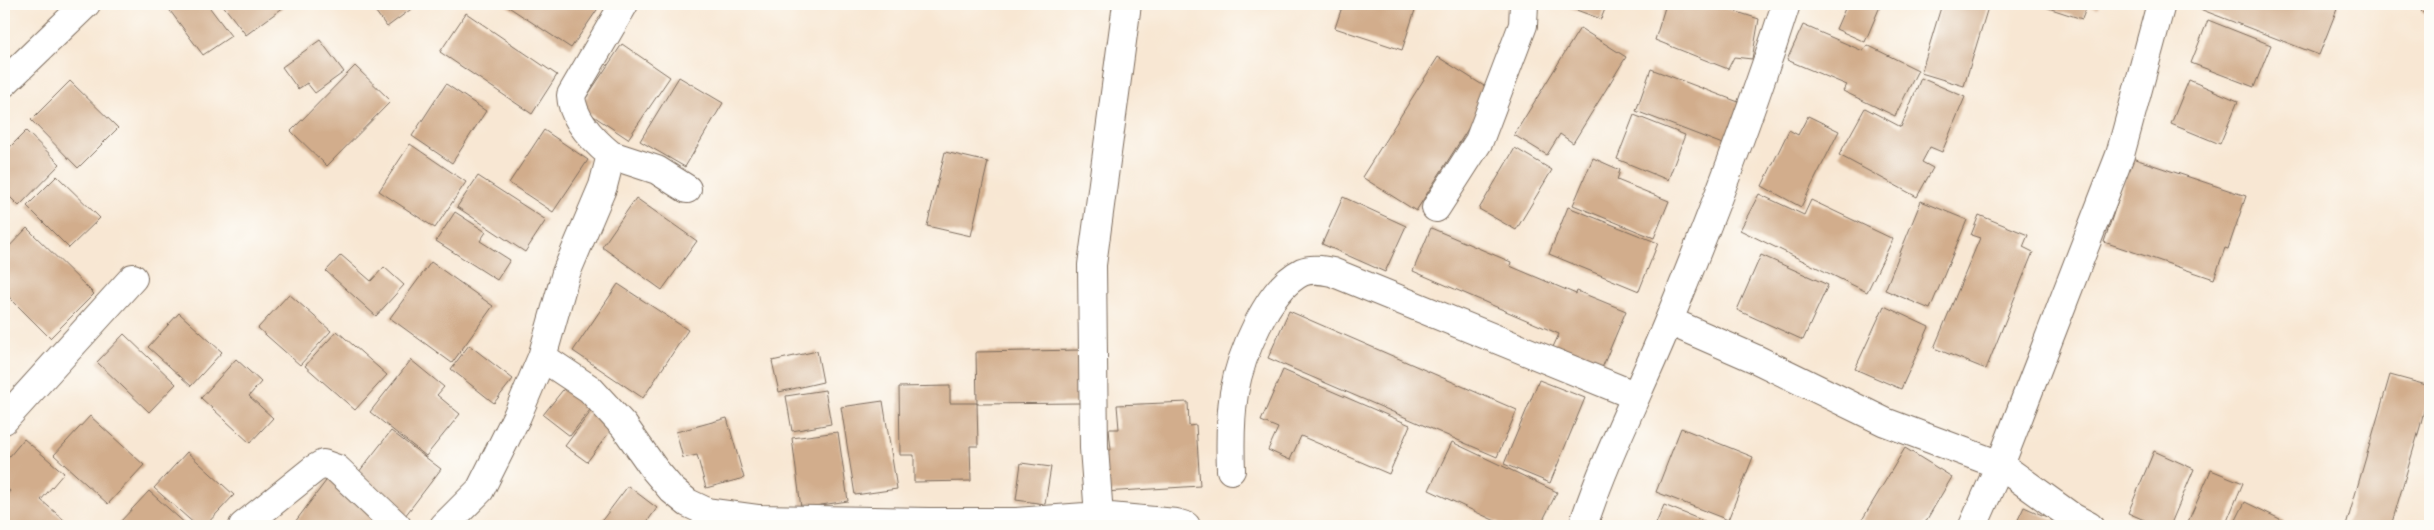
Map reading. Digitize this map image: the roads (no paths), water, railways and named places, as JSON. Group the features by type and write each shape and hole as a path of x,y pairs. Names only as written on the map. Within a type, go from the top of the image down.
{"street":[{"path":"4,83 86,4"},
{"path":"624,4 572,95 574,111 598,144 611,155 657,170 687,189"},
{"path":"1099,516 1094,448 1092,265 1127,4"},
{"path":"1436,208 1479,141 1523,24 1524,4"},
{"path":"1583,526 1596,485 1669,321 1750,110 1786,4"},
{"path":"1973,526 2000,465 2120,156 2161,4"},
{"path":"444,526 480,490 517,416 542,356 566,274 603,186 611,155"},
{"path":"1231,470 1230,431 1234,393 1244,351 1263,314 1285,285 1302,272 1317,269 1332,272 1636,396"},
{"path":"4,420 133,278"},
{"path":"1669,321 1756,359 1885,422 2000,465 2072,517 2089,526"},
{"path":"542,356 590,389 624,426 672,490 688,503 707,512 759,519 929,522 1016,522 1099,516 1176,523 1186,526"},
{"path":"243,526 314,468 323,464 336,469 397,526"}]}
